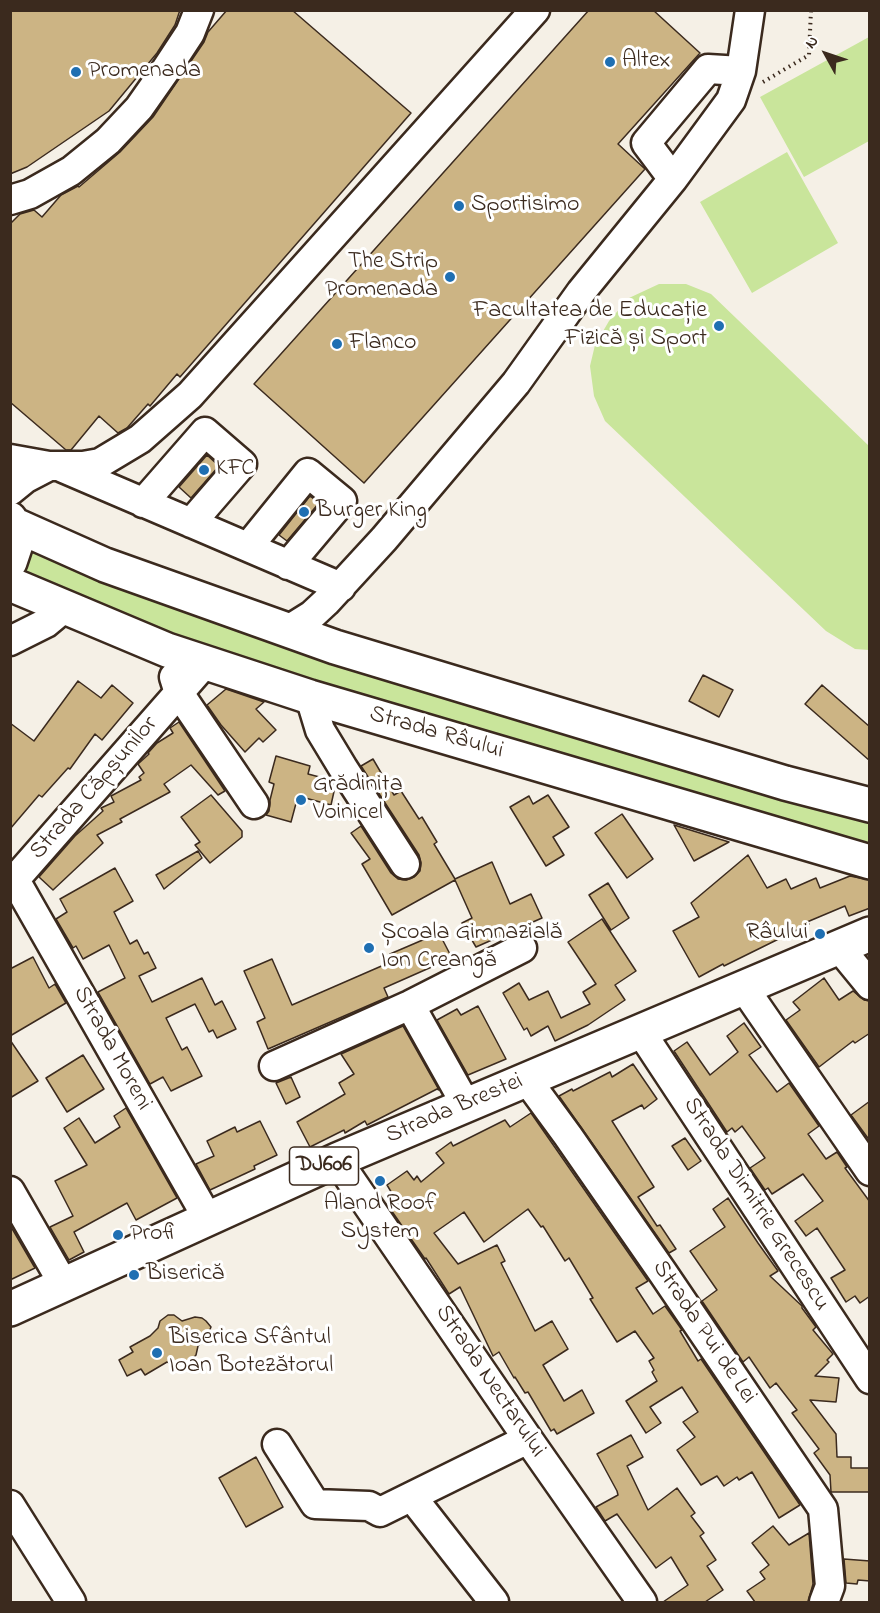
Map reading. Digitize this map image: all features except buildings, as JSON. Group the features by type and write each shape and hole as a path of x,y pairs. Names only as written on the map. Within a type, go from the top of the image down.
{"main road":[{"path":"10,562 16,544 12,522"},
{"path":"12,522 105,565 335,647 785,783 870,805"},
{"name":"Strada Râului","path":"10,584 167,650 310,697 870,862"},
{"name":"Strada Brestei","path":"10,1309 337,1160 870,934"}],"street":[{"path":"10,459 54,466 82,466 100,463 140,439 190,395 535,10"},
{"path":"288,630 312,615 333,595 391,530 516,383 581,292 673,179 730,100 741,71 750,10"},
{"path":"10,187 75,153 123,107 194,22"},
{"path":"10,200 30,194 71,171 108,141 139,108 165,71 194,22"},
{"path":"673,179 646,143 708,69 741,71"},
{"path":"143,503 205,432 242,464 191,523"},
{"path":"10,491 26,478 54,466 288,565 333,595"},
{"path":"248,547 308,473 342,501 288,565"},
{"path":"333,595 335,647"},
{"path":"10,641 46,623 64,608"},
{"path":"167,650 179,693 254,804"},
{"name":"Strada Căpșunilor","path":"13,883 205,663"},
{"path":"310,697 320,730 405,864"},
{"name":"Strada Moreni","path":"13,883 208,1219"},
{"path":"838,946 870,985"},
{"path":"274,1065 410,1005 522,948"},
{"path":"744,988 870,1171"},
{"path":"410,1005 466,1105"},
{"name":"Strada Dimitrie Grecescu","path":"641,1032 870,1379"},
{"name":"Strada Pui de Lei","path":"527,1080 663,1273 823,1509 830,1586 824,1602"},
{"name":"Strada Nectarului","path":"337,1160 642,1602"},
{"path":"10,1191 64,1285"},
{"path":"277,1444 315,1504 369,1506 380,1512 528,1439"},
{"path":"412,1497 494,1602"},
{"path":"11,1508 62,1600"}],"path":[{"path":"730,100 809,55 811,10"}],"green space":[{"path":"869,37 869,141 804,177 760,97"},
{"path":"787,152 838,243 752,293 700,202"},
{"path":"659,284 686,284 711,294 869,446 869,650 855,649 826,631 605,421 594,396 590,366 595,345 609,321 629,298"},
{"path":"34,551 869,814 869,845 316,687 16,582"}],"place":[{"name":"Altex","path":"610,62"},
{"name":"Promenada","path":"76,72"},
{"name":"Sportisimo","path":"459,206"},
{"name":"The Strip Promenada","path":"450,277"},
{"name":"Facultatea de Educație Fizică și Sport","path":"719,326"},
{"name":"Flanco","path":"337,344"},
{"name":"KFC","path":"204,470"},
{"name":"Burger King","path":"304,512"},
{"name":"Grădinița Voinicel","path":"301,800"},
{"name":"Râului","path":"820,934"},
{"name":"Școala Gimnazială Ion Creangă","path":"369,948"},
{"name":"Aland Roof System","path":"380,1181"},
{"name":"Profi","path":"118,1235"},
{"name":"Biserică","path":"134,1275"},
{"name":"Biserica Sfântul Ioan Botezătorul","path":"157,1353"}]}
